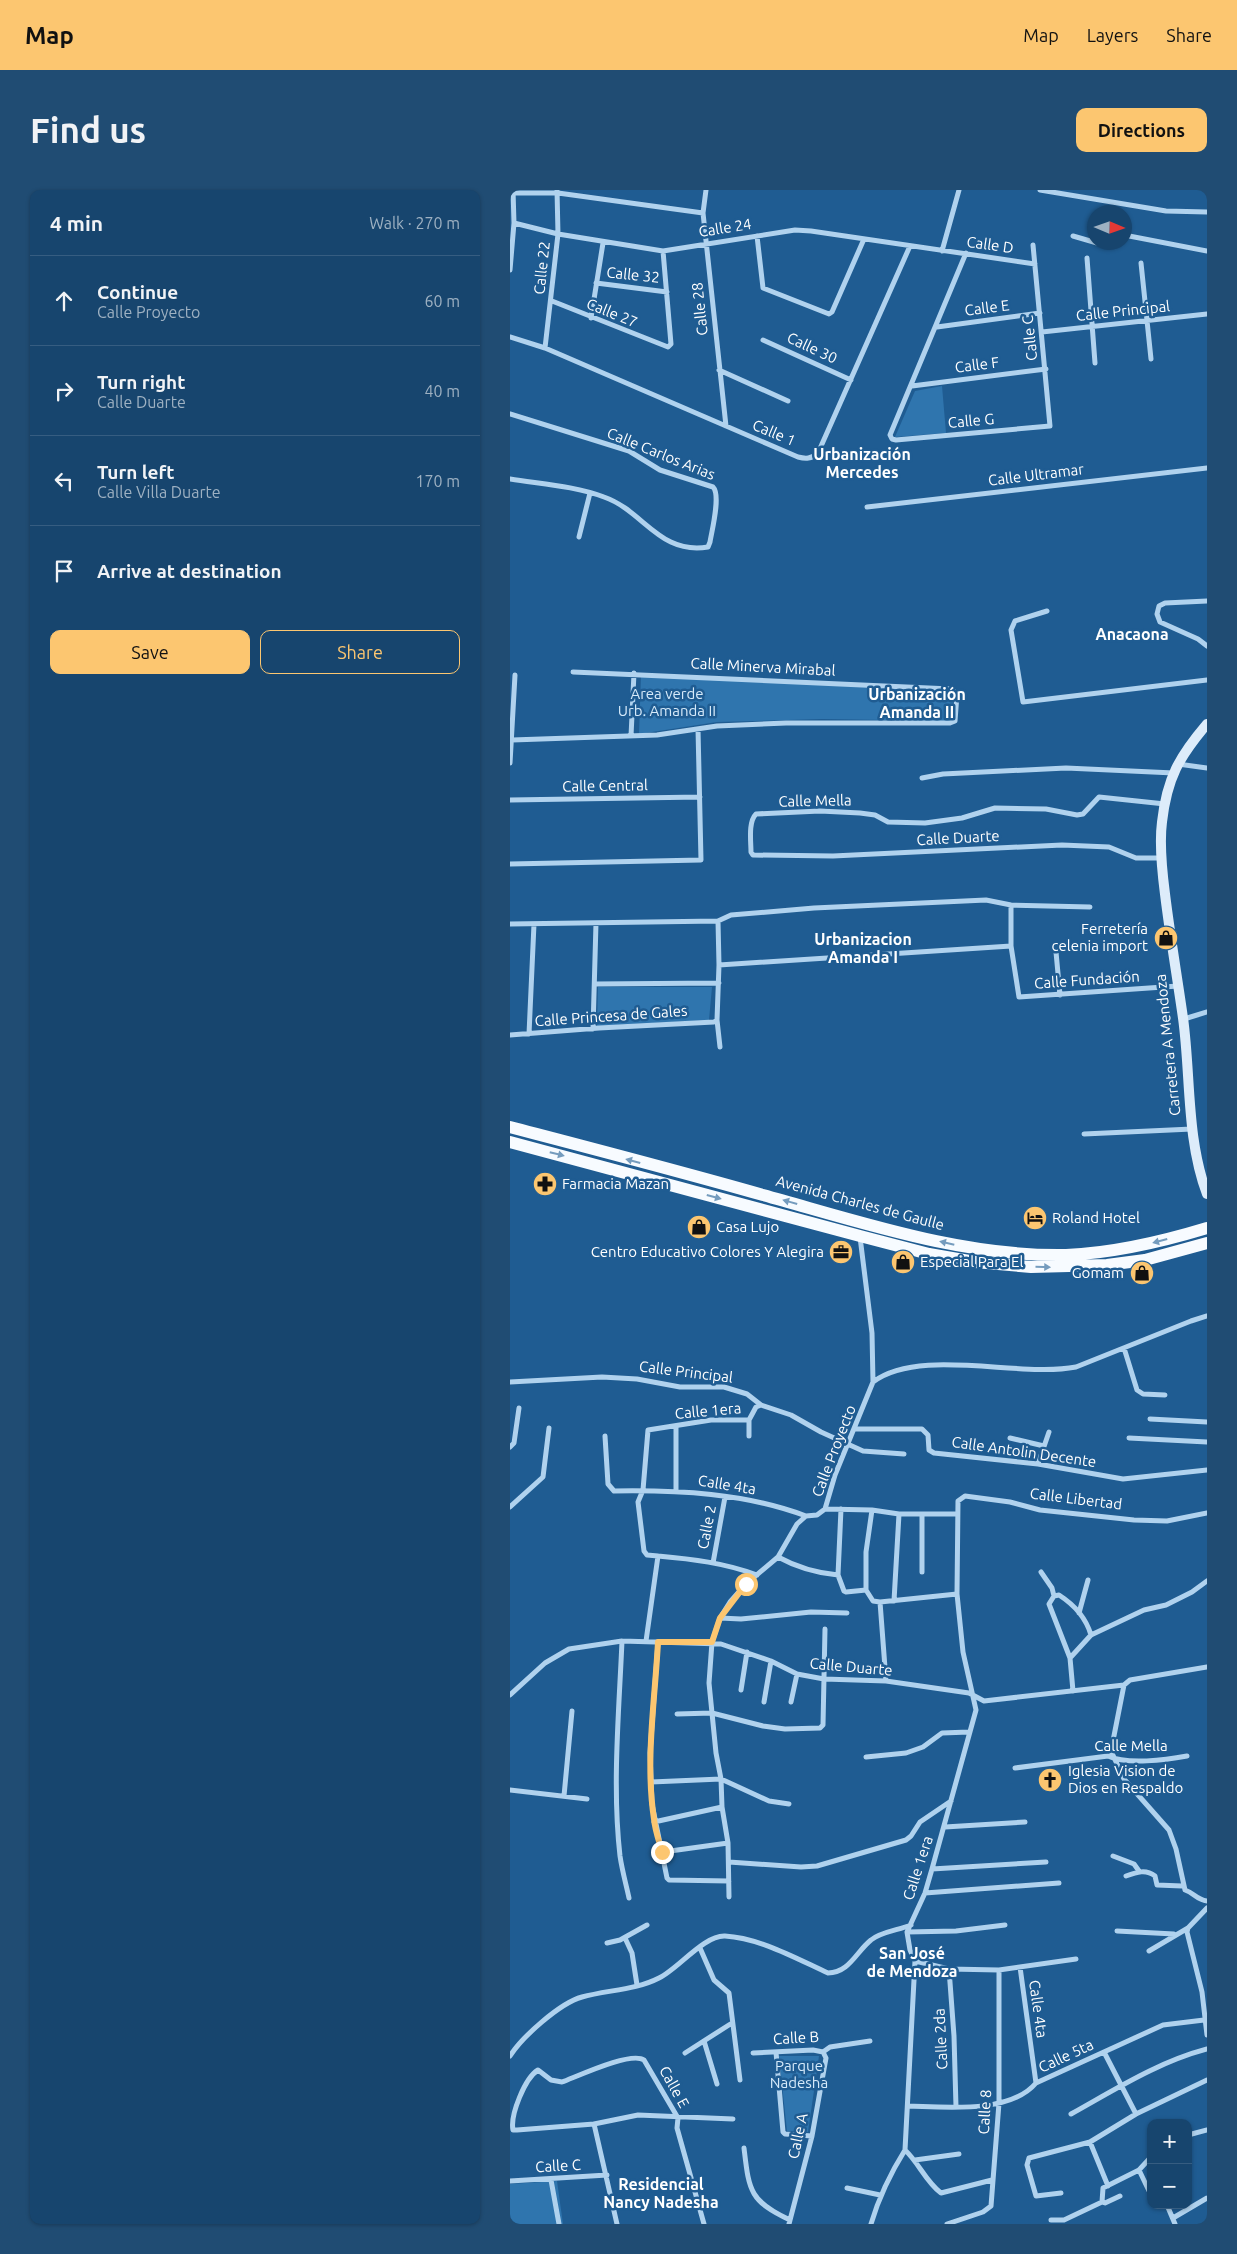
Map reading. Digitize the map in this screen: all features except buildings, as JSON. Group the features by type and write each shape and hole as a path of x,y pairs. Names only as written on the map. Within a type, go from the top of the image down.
{"main road":[{"name":"Avenida Charles de Gaulle","path":"510,1127 889,1228 982,1250 1049,1255 1086,1253 1144,1245 1207,1228"},
{"name":"Avenida Charles de Gaulle","path":"510,1142 929,1254 975,1262 1005,1266 1065,1268 1123,1264 1207,1243"},
{"path":"754,1208 756,1193"},
{"path":"885,1241 889,1228"}],"street":[{"name":"Calle 28","path":"706,190 703,213 726,426"},
{"path":"942,251 959,190"},
{"path":"1040,190 1166,211 1207,212"},
{"path":"510,270 514,223 513,192 558,192 703,213"},
{"name":"Calle 22","path":"545,348 552,301 558,234 558,192"},
{"name":"Calle 24","path":"514,223 603,243 663,251 795,230 942,251"},
{"path":"757,236 762,288 829,314 832,312 864,239"},
{"path":"1073,236 1087,240"},
{"path":"1132,237 1207,251"},
{"path":"591,318 603,243"},
{"name":"Calle C","path":"1033,245 1051,423 1048,427"},
{"name":"Calle 1","path":"510,337 545,348 798,457 813,458 818,453 910,246"},
{"path":"663,251 667,292"},
{"name":"Calle D","path":"942,251 1035,264"},
{"path":"912,386 966,253"},
{"path":"1087,258 1095,363"},
{"path":"1141,263 1151,359"},
{"name":"Calle 32","path":"596,284 667,292"},
{"name":"Calle 27","path":"552,301 664,347 670,344 667,292"},
{"name":"Calle E","path":"937,327 1040,313"},
{"name":"Calle Principal","path":"1042,332 1207,314"},
{"name":"Calle 30","path":"764,340 851,380"},
{"path":"719,370 788,401"},
{"name":"Calle F","path":"912,386 1046,370"},
{"name":"Calle G","path":"912,386 890,435 892,439 1048,427"},
{"name":"Calle Carlos Arias","path":"510,414 629,451 660,470 713,487 717,490 708,547 679,546 657,536 615,502 590,493"},
{"name":"Calle Ultramar","path":"867,507 1207,468"},
{"path":"510,479 590,493 579,537"},
{"path":"1207,601 1165,603 1159,606 1157,614 1160,622 1207,646"},
{"path":"1047,611 1015,621 1012,625 1023,702 1207,680"},
{"name":"Calle Minerva Mirabal","path":"573,672 634,673 952,688 957,694 955,721 950,723 786,723 717,726 698,729"},
{"path":"631,736 634,673"},
{"path":"510,763 515,675"},
{"name":"Carretera A Mendoza","path":"1207,724 1184,751 1175,769 1165,804 1161,828 1169,925 1183,1019 1193,1129 1197,1159 1207,1194"},
{"path":"510,864 699,860 702,858 698,729 657,735 512,740"},
{"path":"922,778 943,774 1066,768 1207,768"},
{"name":"Calle Central","path":"510,800 700,797"},
{"name":"Calle Mella","path":"753,855 751,852 752,818 756,814 820,812 875,815 888,822 925,823 962,818 995,808 1046,809 1077,815 1083,814 1099,797 1165,804"},
{"name":"Calle Duarte","path":"753,855 833,856 1062,845 1109,847 1136,858 1162,858"},
{"path":"510,924 718,921 731,915 814,908 986,900 1011,905 1090,907"},
{"name":"Calle Fundación","path":"1011,905 1011,946 1019,997 1178,986"},
{"path":"718,921 719,983 716,1021 720,1048"},
{"path":"528,1034 534,924"},
{"path":"593,1029 596,924"},
{"path":"719,965 1011,946"},
{"path":"1056,952 1060,995"},
{"path":"595,984 719,983"},
{"path":"1183,1019 1207,1012"},
{"name":"Calle Princesa de Gales","path":"510,1035 716,1021"},
{"path":"1084,1134 1193,1129"},
{"name":"Calle Proyecto","path":"729,1897 728,1843 722,1807 721,1779 709,1683 712,1642 720,1618 746,1584 778,1557 797,1524 806,1516 817,1515 825,1509 848,1443 855,1430 873,1382 872,1332 860,1236"},
{"path":"873,1382 884,1375 920,1367 947,1364 994,1369 1060,1370 1076,1367 1190,1321 1207,1316"},
{"path":"1124,1348 1137,1390 1143,1394 1165,1394"},
{"name":"Calle Principal","path":"510,1382 602,1377 637,1379 680,1387 724,1387 747,1394 760,1404 791,1415 821,1432 868,1452 904,1454"},
{"name":"Calle 1era","path":"643,1490 647,1432 649,1429 711,1420 749,1420 756,1407 760,1404"},
{"path":"510,1447 514,1443 513,1424 519,1408"},
{"path":"749,1420 749,1436"},
{"path":"1150,1420 1207,1422"},
{"path":"676,1426 676,1491"},
{"path":"510,1507 543,1477 549,1428"},
{"name":"Calle Antolin Decente","path":"855,1430 922,1430 928,1435 929,1450 934,1453 1038,1464 1123,1479 1207,1470"},
{"path":"1038,1464 1049,1432"},
{"name":"Calle 4ta","path":"605,1436 609,1488 614,1491 676,1491 725,1496 780,1506 806,1516"},
{"path":"1010,1438 1044,1446"},
{"path":"1129,1438 1207,1442"},
{"path":"643,1490 638,1502 644,1551 647,1554 690,1558 739,1568 757,1575"},
{"name":"Calle 2","path":"713,1563 725,1496"},
{"name":"Calle Libertad","path":"956,1514 958,1500 965,1496 1010,1502 1040,1510 1134,1520 1167,1521 1207,1514"},
{"path":"825,1509 872,1510 899,1514 956,1514"},
{"path":"841,1509 838,1575 844,1591 866,1590"},
{"path":"872,1510 866,1552 866,1590 873,1601 894,1601 957,1594"},
{"path":"894,1601 899,1514"},
{"path":"922,1514 922,1572"},
{"name":"Calle 1era","path":"908,1932 925,1893 945,1827 976,1710 963,1652 957,1594 956,1514"},
{"path":"646,1641 658,1556"},
{"path":"778,1557 798,1567 821,1574 838,1575"},
{"path":"1041,1572 1052,1588 1054,1596 1049,1604 1070,1658 1073,1691"},
{"path":"1079,1613 1088,1580"},
{"path":"1070,1658 1091,1635 1144,1610 1166,1605 1192,1592 1207,1581"},
{"path":"1054,1596 1059,1595 1079,1613 1086,1622 1091,1635"},
{"path":"880,1602 886,1682"},
{"path":"720,1618 742,1619 811,1612 847,1614"},
{"path":"677,1714 712,1713 763,1726 786,1729 820,1728 823,1724 825,1629"},
{"path":"622,1641 617,1777 618,1828 620,1858 629,1898"},
{"name":"Calle Duarte","path":"510,1695 545,1663 569,1649 622,1641 712,1642 771,1661 797,1674 824,1679 886,1682 969,1693 984,1701 1124,1685 1130,1680 1207,1667"},
{"path":"658,1642 650,1753 651,1782 654,1822 667,1878 669,1880 729,1881"},
{"path":"742,1690 747,1652"},
{"path":"764,1702 771,1661"},
{"path":"790,1702 797,1674"},
{"path":"1124,1685 1111,1751 1124,1779 1169,1830 1176,1849 1182,1886"},
{"path":"564,1796 572,1711"},
{"path":"866,1757 906,1753 923,1747 942,1733 969,1732"},
{"name":"Calle Mella","path":"1015,1768 1108,1756 1116,1760 1168,1759 1187,1756"},
{"path":"651,1782 721,1779 769,1802 789,1804"},
{"path":"510,1790 587,1799"},
{"path":"729,1862 801,1867 822,1865 877,1847 906,1840 920,1822 951,1801"},
{"path":"654,1822 722,1807"},
{"path":"945,1827 1025,1822"},
{"path":"662,1852 728,1843"},
{"path":"1113,1856 1134,1864 1139,1871"},
{"path":"932,1869 1046,1862"},
{"path":"1126,1876 1139,1871 1151,1873 1155,1876 1157,1885 1182,1886 1199,1900 1207,1901"},
{"path":"925,1893 1059,1884"},
{"path":"1149,1951 1160,1946 1174,1934 1188,1928 1207,1908"},
{"path":"607,1944 625,1938 647,1925"},
{"path":"510,2056 530,2030 574,2000 661,1978 713,1939 724,1936 778,1950 828,1973 836,1973 852,1962 876,1936 912,1925"},
{"path":"871,2224 880,2195 905,2150 915,1961 910,1950 908,1932 956,1931 1005,1925"},
{"path":"1188,1928 1188,1937 1202,1992 1204,2020 1207,2031"},
{"path":"1117,1931 1174,1934"},
{"path":"625,1938 632,1953 637,1985"},
{"path":"700,1948 714,1980 729,1993 740,2080"},
{"path":"915,1961 948,1969 999,1970 1076,1959"},
{"name":"Calle 4ta","path":"1020,1967 1036,2084"},
{"name":"Calle 2da","path":"948,1969 954,2036 956,2107"},
{"name":"Calle 8","path":"947,2224 989,2209 991,2206 998,2103 999,1970"},
{"name":"Calle 5ta","path":"908,2106 956,2107 998,2103 1021,2096 1029,2092 1036,2084 1163,2025 1204,2020"},
{"path":"684,2053 732,2023"},
{"path":"704,2041 717,2084"},
{"name":"Calle B","path":"753,2053 823,2052 830,2047 870,2041"},
{"path":"1072,2114 1122,2085 1180,2056 1207,2048"},
{"path":"776,2052 783,2132 785,2134 812,2136"},
{"name":"Calle A","path":"789,2222 812,2136 826,2058 823,2052"},
{"path":"1104,2052 1136,2114"},
{"name":"Calle E","path":"512,2130 511,2120 517,2100 533,2073 538,2070 551,2080 562,2082 636,2056 644,2060 678,2118 677,2128 704,2224"},
{"path":"1061,2193 1036,2196 1027,2166 1028,2158 1090,2142 1136,2114 1207,2080"},
{"path":"512,2130 594,2124 638,2115 733,2119"},
{"path":"594,2124 617,2224"},
{"path":"1192,2134 1207,2130"},
{"path":"1090,2142 1106,2187 1102,2202"},
{"path":"744,2148 747,2170 756,2198 760,2203 789,2222"},
{"path":"905,2150 915,2160 934,2187 941,2193 992,2180"},
{"path":"915,2160 959,2154"},
{"path":"1106,2187 1139,2170 1147,2161"},
{"path":"1139,2170 1147,2187"},
{"name":"Calle C","path":"510,2181 607,2176"},
{"path":"552,2180 559,2224"},
{"path":"847,2188 880,2195"},
{"path":"1051,2220 1064,2220 1102,2202 1105,2204 1120,2196"},
{"path":"1173,2218 1207,2198"},
{"path":"1169,2209 1175,2224"}],"green space":[{"path":"942,386 946,433 895,437 915,391"},
{"name":"Area verde Urb. Amanda II","path":"641,675 954,692 951,721 822,719 717,722 639,734"},
{"path":"598,987 712,987 709,1020 597,1026"},
{"name":"Parque Nadesha","path":"779,2056 819,2056 808,2132 787,2131"},
{"path":"557,2181 563,2224 510,2224 510,2184"}],"place":[{"name":"Ferretería celenia import","path":"1166,938"},
{"name":"Farmacia Mazan","path":"545,1184"},
{"name":"Roland Hotel","path":"1035,1218"},
{"name":"Casa Lujo","path":"699,1227"},
{"name":"Centro Educativo Colores Y Alegira","path":"841,1252"},
{"name":"Especial Para El","path":"903,1262"},
{"name":"Gomam","path":"1142,1273"},
{"name":"Iglesia Vision de Dios en Respaldo","path":"1050,1780"}],"district":[{"name":"Urbanización Mercedes","path":"862,463"},
{"name":"Anacaona","path":"1132,634"},
{"name":"Urbanización Amanda II","path":"917,703"},
{"name":"Urbanizacion Amanda I","path":"863,948"},
{"name":"San José de Mendoza","path":"912,1962"},
{"name":"Residencial Nancy Nadesha","path":"661,2193"}],"route":[{"path":"662,1852 654,1822 650,1753 655,1707 658,1642 712,1642 720,1618 730,1602 746,1584"}]}
